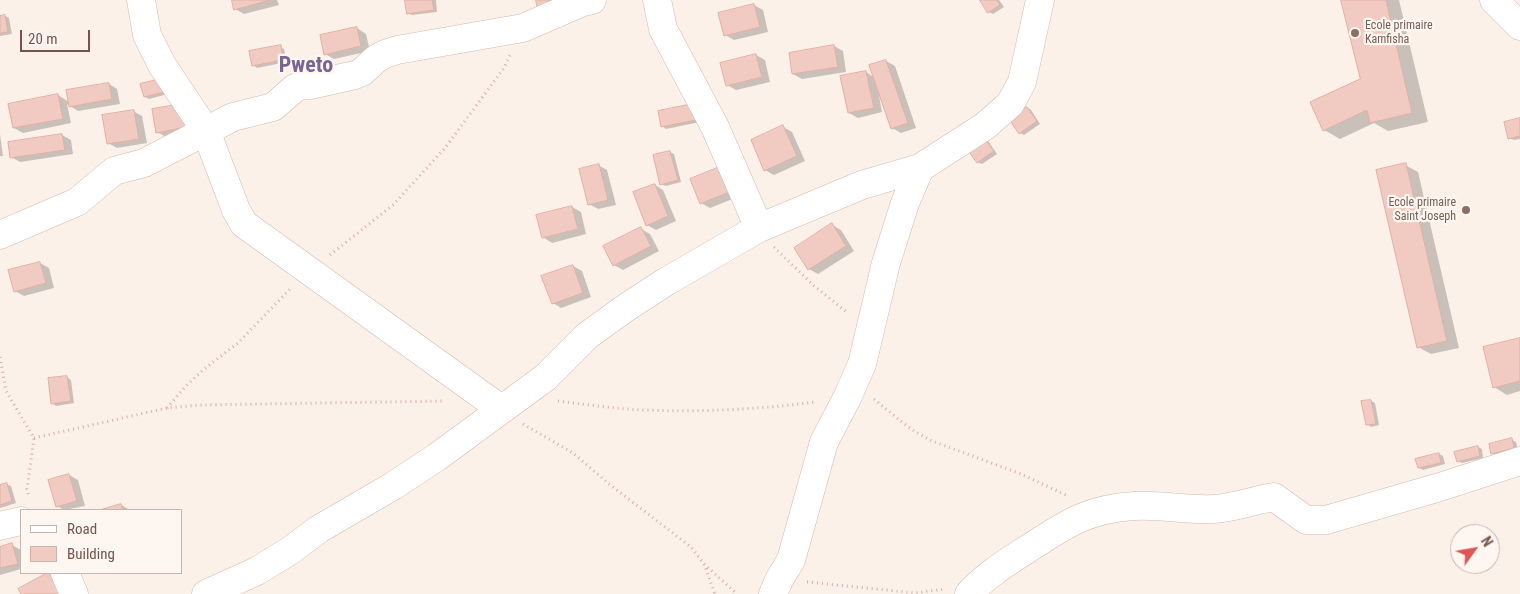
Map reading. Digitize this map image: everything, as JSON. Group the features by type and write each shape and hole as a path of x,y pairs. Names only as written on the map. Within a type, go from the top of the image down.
{"street":[{"path":"141,0 147,35 162,65 206,131 236,210 244,224 490,401"},
{"path":"0,235 77,202 114,171 144,163 233,117 273,107 295,88 362,72 376,59 397,50 523,28 583,2 592,0"},
{"path":"657,0 664,29 711,119 759,228"},
{"path":"206,594 257,571 292,550 319,529 393,486 437,457 490,401 546,377 588,335 626,307 759,228 862,185 920,168 985,126 1010,104 1022,82 1040,0"},
{"path":"1494,0 1520,26"},
{"path":"774,594 779,580 791,560 824,442 848,398 862,364 886,262 905,203 920,168"},
{"path":"973,589 1005,563 1062,526 1079,517 1104,510 1137,506 1215,509 1274,497 1306,520 1326,520 1520,461"},
{"path":"0,526 20,515"},
{"path":"64,574 74,594"}],"path":[{"path":"167,408 203,370 238,343 309,270 344,245 393,205 445,148 504,68 523,28"},
{"path":"759,228 777,251 813,285 844,311 871,329"},
{"path":"0,357 6,391 34,438 26,509"},
{"path":"34,438 167,408 200,405 452,400 490,401 541,436 573,453 609,484 691,547 704,564 737,594"},
{"path":"704,564 714,594"},
{"path":"803,581 915,593 973,589"}],"building":[{"path":"232,0 270,0 234,10"},
{"path":"405,0 432,0 434,10 407,14"},
{"path":"536,0 563,0 538,9"},
{"path":"980,0 997,0 1000,5 988,13"},
{"path":"1341,0 1386,0 1412,113 1370,123 1367,110 1323,131 1310,102 1360,79"},
{"path":"754,4 760,27 724,36 718,13"},
{"path":"5,15 8,32 0,33 0,16"},
{"path":"357,27 361,46 324,55 320,35"},
{"path":"281,45 283,60 252,66 249,51"},
{"path":"834,45 838,67 792,74 789,53"},
{"path":"756,54 762,77 726,86 720,63"},
{"path":"886,60 908,123 891,129 869,65"},
{"path":"866,71 874,108 848,113 840,76"},
{"path":"161,79 165,92 144,97 140,84"},
{"path":"109,83 112,99 69,107 66,90"},
{"path":"58,94 63,119 13,128 8,104"},
{"path":"183,104 187,127 156,133 152,109"},
{"path":"693,104 696,120 661,127 658,111"},
{"path":"1027,107 1037,121 1019,134 1009,119"},
{"path":"134,110 139,139 107,144 102,115"},
{"path":"1520,118 1520,136 1508,139 1504,122"},
{"path":"783,125 797,156 764,171 751,140"},
{"path":"62,134 65,150 10,158 8,142"},
{"path":"984,137 994,151 977,163 967,149"},
{"path":"670,151 678,180 660,185 653,155"},
{"path":"1406,163 1447,341 1417,348 1376,170"},
{"path":"599,164 608,200 588,205 579,169"},
{"path":"722,166 732,191 700,204 690,179"},
{"path":"655,184 668,216 646,226 633,192"},
{"path":"572,206 578,229 542,238 536,215"},
{"path":"832,223 846,246 808,270 794,248"},
{"path":"641,227 651,246 613,266 603,246"},
{"path":"40,262 46,283 14,292 8,270"},
{"path":"573,265 583,293 552,304 541,276"},
{"path":"1520,338 1520,381 1493,388 1483,347"},
{"path":"67,376 71,401 51,404 48,378"},
{"path":"1371,400 1376,424 1366,425 1361,401"},
{"path":"1512,438 1514,448 1491,454 1489,444"},
{"path":"1478,446 1480,456 1457,462 1454,452"},
{"path":"1439,453 1441,463 1418,468 1415,459"},
{"path":"69,474 77,501 56,507 48,480"},
{"path":"7,483 12,501 0,505 0,485"},
{"path":"121,504 123,509 104,509"},
{"path":"12,543 18,564 0,568 0,547"},
{"path":"45,574 50,574 61,594 21,594 18,589"}],"place":[{"name":"Ecole primaire Kamfisha","path":"1355,33"},
{"name":"Ecole primaire Saint Joseph","path":"1466,210"}],"district":[{"name":"Pweto","path":"306,66"}]}
